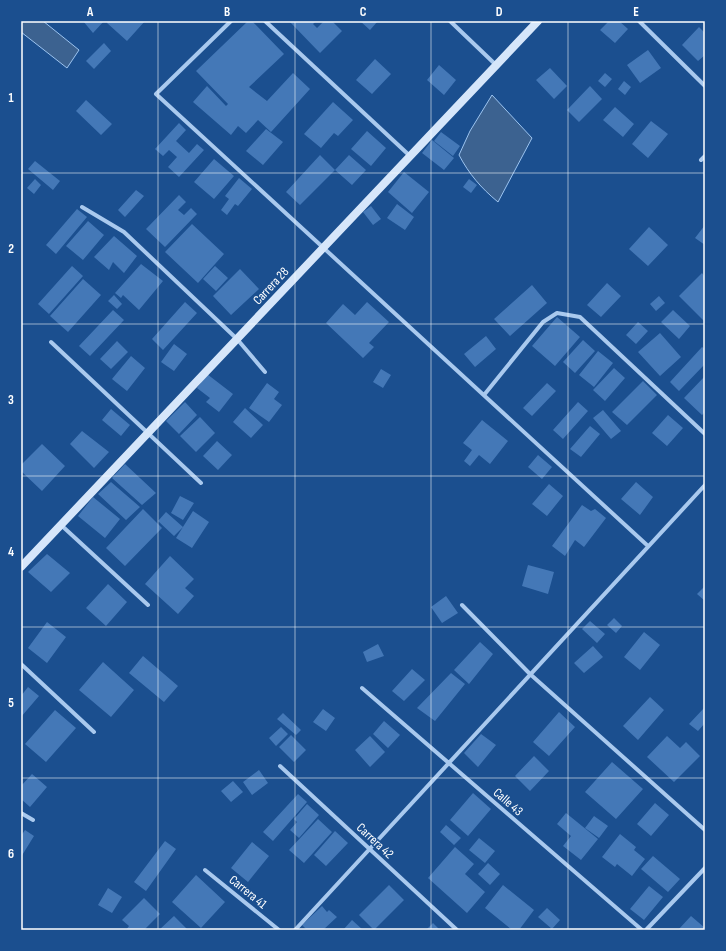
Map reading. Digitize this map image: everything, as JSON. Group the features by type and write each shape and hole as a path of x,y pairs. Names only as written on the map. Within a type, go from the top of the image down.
{"street":[{"path":"232,21 156,94 648,546"},
{"path":"265,21 410,156"},
{"path":"450,21 496,65"},
{"name":"Carrera 28","path":"21,567 538,21"},
{"path":"638,21 705,86"},
{"path":"701,160 705,156"},
{"path":"82,206 124,232 237,339 265,372"},
{"path":"484,395 543,322 557,314 580,317 705,434"},
{"path":"51,342 201,483"},
{"path":"295,930 705,485"},
{"path":"61,525 148,605"},
{"path":"462,605 530,674 705,830"},
{"path":"21,664 94,732"},
{"name":"Calle 43","path":"362,688 642,930"},
{"name":"Carrera 42","path":"280,766 457,930"},
{"path":"21,813 33,820"},
{"path":"646,930 705,868"},
{"name":"Carrera 41","path":"205,870 279,930"}],"water":[{"path":"21,21 43,21 79,50 67,68 21,32"},
{"path":"492,95 532,138 498,202 476,180 459,155 470,131"}],"building":[{"path":"83,21 104,21 93,33"},
{"path":"108,21 145,21 127,41 107,23"},
{"path":"248,21 252,21 284,54 249,87 267,101 293,73 310,89 271,132 258,120 246,133 238,126 231,135 193,102 207,86 226,106 228,104 196,71"},
{"path":"289,21 316,21 313,24 317,28 324,21 332,21 342,31 320,53"},
{"path":"360,21 378,21 370,30"},
{"path":"609,21 619,21 628,29 615,43 600,30"},
{"path":"699,27 705,33 705,55 698,61 682,45"},
{"path":"104,43 111,51 94,69 86,61"},
{"path":"648,50 661,68 640,83 627,65"},
{"path":"375,59 391,74 372,94 356,80"},
{"path":"439,65 456,80 444,95 427,80"},
{"path":"550,68 567,86 554,99 536,80"},
{"path":"605,73 612,79 605,87 598,81"},
{"path":"624,81 631,87 625,95 618,89"},
{"path":"590,86 602,99 579,122 567,110"},
{"path":"86,100 112,124 101,135 76,111"},
{"path":"333,102 353,120 338,136 334,133 321,148 304,134"},
{"path":"615,107 634,124 623,137 603,120"},
{"path":"651,121 668,134 648,158 632,144"},
{"path":"179,123 186,130 176,141 189,153 197,144 204,150 179,177 168,167 177,157 169,150 163,156 155,149"},
{"path":"266,129 283,142 263,165 246,151"},
{"path":"367,131 386,148 371,166 351,149"},
{"path":"441,132 460,146 453,156 434,141"},
{"path":"432,140 454,158 444,170 422,153"},
{"path":"320,155 335,170 300,205 286,192"},
{"path":"349,155 366,170 352,185 335,170"},
{"path":"214,159 234,176 214,199 194,182"},
{"path":"35,161 60,181 53,190 28,169"},
{"path":"404,172 429,192 412,213 388,192"},
{"path":"239,178 252,189 238,206 235,204 227,215 221,210 229,199 225,196"},
{"path":"35,179 41,185 34,194 27,188"},
{"path":"469,179 477,185 471,193 463,187"},
{"path":"136,190 144,196 125,217 118,210"},
{"path":"179,195 186,202 178,210 184,215 191,208 197,214 165,247 146,229"},
{"path":"397,204 414,217 405,230 387,218"},
{"path":"371,206 381,219 373,225 363,212"},
{"path":"77,209 87,217 56,254 46,245"},
{"path":"88,221 104,235 83,260 66,246"},
{"path":"192,224 224,254 198,283 165,252"},
{"path":"705,225 705,245 695,238"},
{"path":"649,227 668,245 648,266 629,249"},
{"path":"114,236 137,256 124,273 113,262 109,270 94,257"},
{"path":"141,264 163,281 139,310 123,295 121,298 115,293"},
{"path":"72,266 83,276 49,314 38,304"},
{"path":"215,266 228,278 216,291 203,279"},
{"path":"240,269 259,289 231,315 213,296"},
{"path":"702,273 705,277 705,322 679,296"},
{"path":"83,279 101,295 68,332 50,316"},
{"path":"607,283 621,296 601,317 587,305"},
{"path":"532,285 547,303 510,336 494,319"},
{"path":"114,295 122,304 117,309 108,301"},
{"path":"659,296 665,303 656,311 650,304"},
{"path":"185,302 197,313 163,350 152,339"},
{"path":"367,302 389,322 369,343 374,347 363,358 326,323 343,304 355,315"},
{"path":"113,310 124,320 90,356 79,346"},
{"path":"673,310 690,326 679,339 661,322"},
{"path":"557,317 580,337 555,366 532,346"},
{"path":"638,322 648,331 636,344 626,335"},
{"path":"660,333 681,357 660,376 638,352"},
{"path":"486,336 496,349 475,367 464,354"},
{"path":"583,340 595,351 575,373 563,362"},
{"path":"117,341 128,352 111,369 100,359"},
{"path":"174,344 187,354 174,371 161,362"},
{"path":"702,347 705,349 705,364 679,391 670,382"},
{"path":"598,351 613,363 594,387 579,375"},
{"path":"131,356 145,368 127,391 112,379"},
{"path":"614,368 625,378 605,401 593,390"},
{"path":"381,369 391,375 383,388 373,382"},
{"path":"207,374 233,394 219,412 206,402 210,398 197,388"},
{"path":"705,376 705,412 702,415 684,398"},
{"path":"643,381 657,395 627,425 612,412"},
{"path":"267,383 279,392 274,399 282,405 269,422 249,408"},
{"path":"547,383 556,391 532,416 523,408"},
{"path":"185,402 197,415 179,434 166,421"},
{"path":"578,402 588,411 563,439 553,430"},
{"path":"245,408 263,425 251,438 233,422"},
{"path":"111,409 130,425 121,436 102,420"},
{"path":"603,410 621,431 611,439 593,418"},
{"path":"668,415 683,428 667,446 652,433"},
{"path":"200,417 215,433 196,452 180,436"},
{"path":"482,420 508,441 490,464 479,455 470,466 464,461 472,450 463,443"},
{"path":"590,426 600,434 581,457 570,449"},
{"path":"82,431 109,452 94,468 70,444"},
{"path":"217,441 232,455 218,470 203,456"},
{"path":"42,444 65,466 42,491 21,471 21,465"},
{"path":"538,455 552,467 542,479 528,467"},
{"path":"125,464 156,493 142,505 112,478"},
{"path":"111,482 140,507 126,520 98,494"},
{"path":"636,482 653,497 640,515 621,499"},
{"path":"549,484 563,496 547,516 532,504"},
{"path":"180,496 194,503 183,520 171,513"},
{"path":"93,497 120,519 105,538 78,516"},
{"path":"582,505 591,511 595,509 606,518 584,547 575,540 565,556 552,546"},
{"path":"143,509 162,528 125,566 106,548"},
{"path":"193,511 209,522 192,548 176,538"},
{"path":"166,512 183,527 174,536 158,521"},
{"path":"47,554 70,573 51,592 28,572"},
{"path":"170,556 194,579 185,588 194,596 178,614 145,584"},
{"path":"528,565 554,572 548,594 522,586"},
{"path":"108,584 127,602 106,626 86,608"},
{"path":"705,586 705,601 697,594"},
{"path":"446,596 458,613 442,623 431,607"},
{"path":"614,618 622,626 616,633 607,625"},
{"path":"590,621 605,634 597,643 582,629"},
{"path":"47,622 66,637 47,663 28,648"},
{"path":"644,632 660,645 640,670 624,657"},
{"path":"480,642 493,654 469,684 454,670"},
{"path":"378,644 384,656 367,662 363,652"},
{"path":"593,646 603,657 584,673 574,663"},
{"path":"143,656 178,686 164,702 129,673"},
{"path":"103,662 134,690 111,717 79,690"},
{"path":"412,669 425,680 404,701 392,691"},
{"path":"451,673 465,684 435,721 417,708"},
{"path":"28,687 39,696 21,717 21,696"},
{"path":"650,697 664,710 638,740 623,726"},
{"path":"705,707 705,723 698,731 689,724"},
{"path":"323,709 335,718 326,731 313,722"},
{"path":"55,710 76,728 46,762 25,744"},
{"path":"559,712 575,727 549,756 533,742"},
{"path":"283,713 301,730 296,735 277,719"},
{"path":"384,721 400,735 388,748 373,734"},
{"path":"281,727 288,734 276,746 269,738"},
{"path":"481,734 496,745 478,767 464,753"},
{"path":"291,735 306,750 294,762 279,747"},
{"path":"370,736 385,752 370,767 355,750"},
{"path":"667,736 680,748 686,742 700,756 674,782 647,757"},
{"path":"534,756 549,771 530,791 515,776"},
{"path":"612,762 643,789 616,819 585,792"},
{"path":"259,770 268,783 252,795 243,782"},
{"path":"32,774 47,787 30,807 21,799 21,786"},
{"path":"233,781 243,792 231,802 221,791"},
{"path":"473,793 491,809 468,836 450,820"},
{"path":"298,794 307,802 273,841 263,832"},
{"path":"655,803 669,815 651,836 637,824"},
{"path":"307,804 319,815 299,838 290,830 297,822 294,819"},
{"path":"566,813 598,839 581,860 563,846 571,836 557,824"},
{"path":"594,816 608,826 599,838 585,828"},
{"path":"318,819 332,832 304,863 289,850"},
{"path":"446,825 461,838 454,845 440,832"},
{"path":"25,830 34,836 21,857 21,836"},
{"path":"335,831 348,843 326,866 314,855"},
{"path":"620,834 636,847 634,850 645,859 632,876 617,864 615,867 602,857"},
{"path":"479,838 495,851 485,863 469,850"},
{"path":"165,841 176,849 146,891 134,882"},
{"path":"252,842 269,856 248,882 231,868"},
{"path":"455,847 474,864 465,874 485,892 467,913 428,878"},
{"path":"653,856 680,879 668,892 641,869"},
{"path":"488,863 500,874 490,885 478,874"},
{"path":"196,875 225,902 201,928 172,902"},
{"path":"389,885 404,900 374,930 359,915"},
{"path":"503,885 534,910 519,930 512,930 485,908"},
{"path":"649,886 663,897 644,920 630,909"},
{"path":"108,888 122,897 112,913 98,905"},
{"path":"144,898 160,914 144,930 126,930 129,926 122,920"},
{"path":"322,906 327,912 329,910 337,917 323,930 307,930 302,925"},
{"path":"547,908 560,920 552,929 538,917"},
{"path":"174,916 188,930 159,930"},
{"path":"691,916 705,928 705,930 678,930"},
{"path":"352,920 363,930 343,930"},
{"path":"433,923 440,930 426,930"}]}
